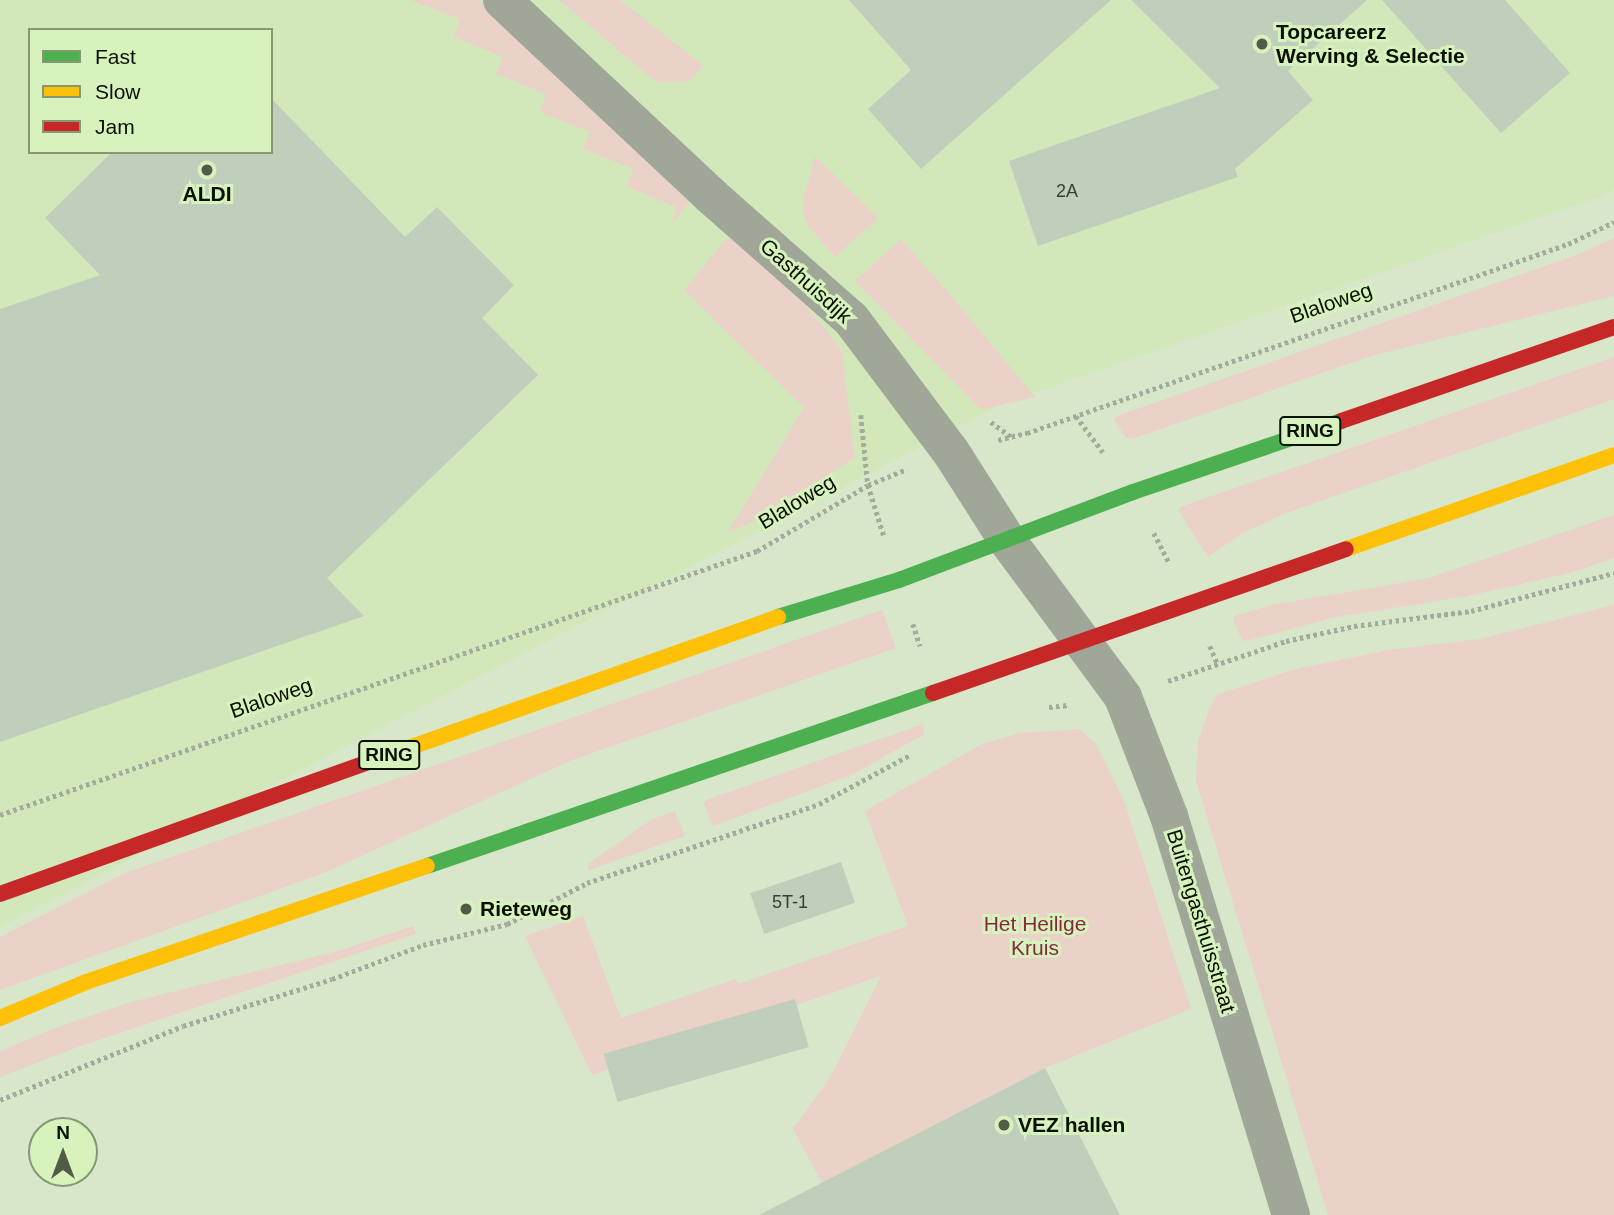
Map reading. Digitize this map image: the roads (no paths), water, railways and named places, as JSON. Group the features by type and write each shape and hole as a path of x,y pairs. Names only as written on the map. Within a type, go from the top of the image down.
{"main road":[{"name":"RING","path":"0,894 777,617 899,580 1133,492 1614,327"},
{"path":"0,1018 86,982 1080,643 1614,455"}],"street":[{"name":"Gasthuisdijk","path":"502,0 709,194 851,318 951,452 1007,540 1080,643"},
{"name":"Buitengasthuisstraat","path":"1080,643 1123,697 1169,816 1291,1215"}],"place":[{"name":"Topcareerz Werving & Selectie","path":"1262,44"},
{"name":"ALDI","path":"207,170"},
{"name":"Rieteweg","path":"466,909"},
{"name":"VEZ hallen","path":"1004,1125"}],"park label":[{"name":"Het Heilige Kruis","path":"1035,936"}]}
